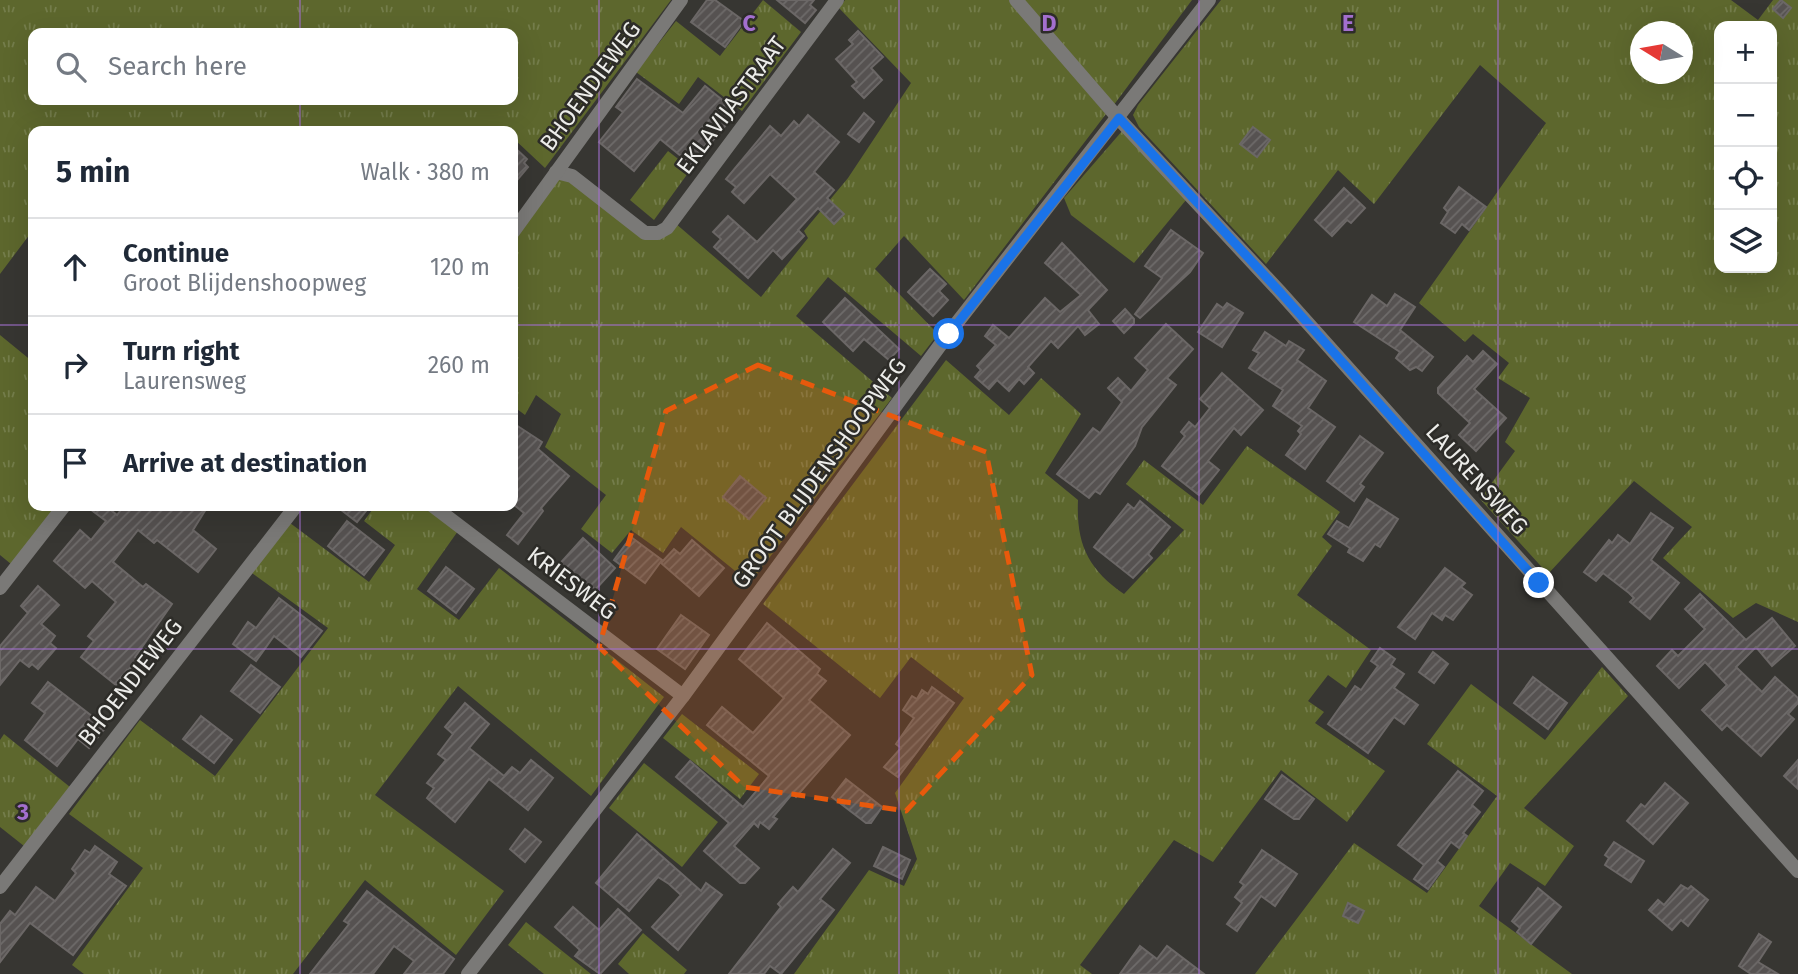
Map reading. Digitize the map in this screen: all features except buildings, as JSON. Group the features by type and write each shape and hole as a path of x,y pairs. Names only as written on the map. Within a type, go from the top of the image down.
{"street":[{"name":"BHOENDIEWEG","path":"518,225 681,0"},
{"name":"EKLAVIJASTRAAT","path":"556,172 572,176 645,233 658,233 667,228 837,0"},
{"name":"LAURENSWEG","path":"1016,0 1119,118 1280,292 1798,871"},
{"name":"GROOT BLIJDENSHOOPWEG","path":"468,974 683,696 949,334 1209,0"},
{"path":"0,588 60,511"},
{"name":"BHOENDIEWEG","path":"0,887 292,511"},
{"name":"KRIESWEG","path":"440,511 683,696"}],"highlighted area":[{"path":"758,365 986,452 1032,675 906,811 744,787 599,647 666,411"}],"green space":[{"path":"0,0 671,0 545,168 518,143 518,126 28,126 28,237 0,274"},
{"path":"763,0 801,32 742,111 698,77 679,104 636,72 676,21 720,56"},
{"path":"845,0 1009,0 1106,114 964,300 904,236 875,269 938,334 921,356 828,277 796,316 892,398 750,583 681,527 663,553 631,530 612,553 581,529 606,495 545,447 561,414 536,395 525,415 518,410 518,231 556,174 570,174 647,238 675,223 761,297 808,238 804,231 848,178 911,83 839,8"},
{"path":"1024,0 1192,0 1113,106"},
{"path":"1221,0 1731,0 1758,20 1773,0 1798,0 1798,622 1756,603 1733,618 1663,558 1692,527 1634,481 1548,574 1480,499 1515,451 1505,442 1530,398 1498,378 1509,363 1473,334 1465,342 1419,303 1546,123 1480,65 1374,204 1338,170 1266,264 1139,127 1133,115 1138,105"},
{"path":"1123,130 1186,200 1134,263 1071,215 1064,198"},
{"path":"668,151 691,169 654,220 630,200"},
{"path":"0,335 28,358 28,511 52,511 11,564 0,555"},
{"path":"946,360 1009,415 1041,378 1081,414 1045,473 1078,500 1079,530 1087,554 1101,575 1124,594 1184,530 1126,484 1144,460 1203,505 1247,446 1340,512 1322,537 1332,546 1297,595 1371,650 1346,688 1328,675 1308,701 1324,712 1315,723 1385,771 1347,822 1281,770 1213,862 1174,840 1080,965 1092,974 794,974 869,870 904,886 917,859 895,793 964,698 911,657 880,698 763,604"},
{"path":"371,511 433,511 458,531 417,589 459,620 499,568 664,697 591,796 458,686 375,795 504,891 456,955 365,880 293,974 84,974 72,965 143,868 69,814 140,720 215,776 328,628 252,573 290,523 369,582 395,545 364,521"},
{"path":"1602,667 1628,696 1524,808 1574,846 1545,886 1510,863 1479,906 1572,974 1255,974 1354,843 1427,893 1497,796 1427,744 1471,684 1545,740"},
{"path":"682,714 759,774 740,799 663,738"},
{"path":"4,734 70,787 24,846 0,827 0,740"},
{"path":"644,763 718,822 682,867 609,808"},
{"path":"526,922 591,974 544,974 508,945"},
{"path":"643,933 687,970 684,974 629,974 618,964"}],"route":[{"path":"949,334 1119,118 1280,292 1539,583"}]}
